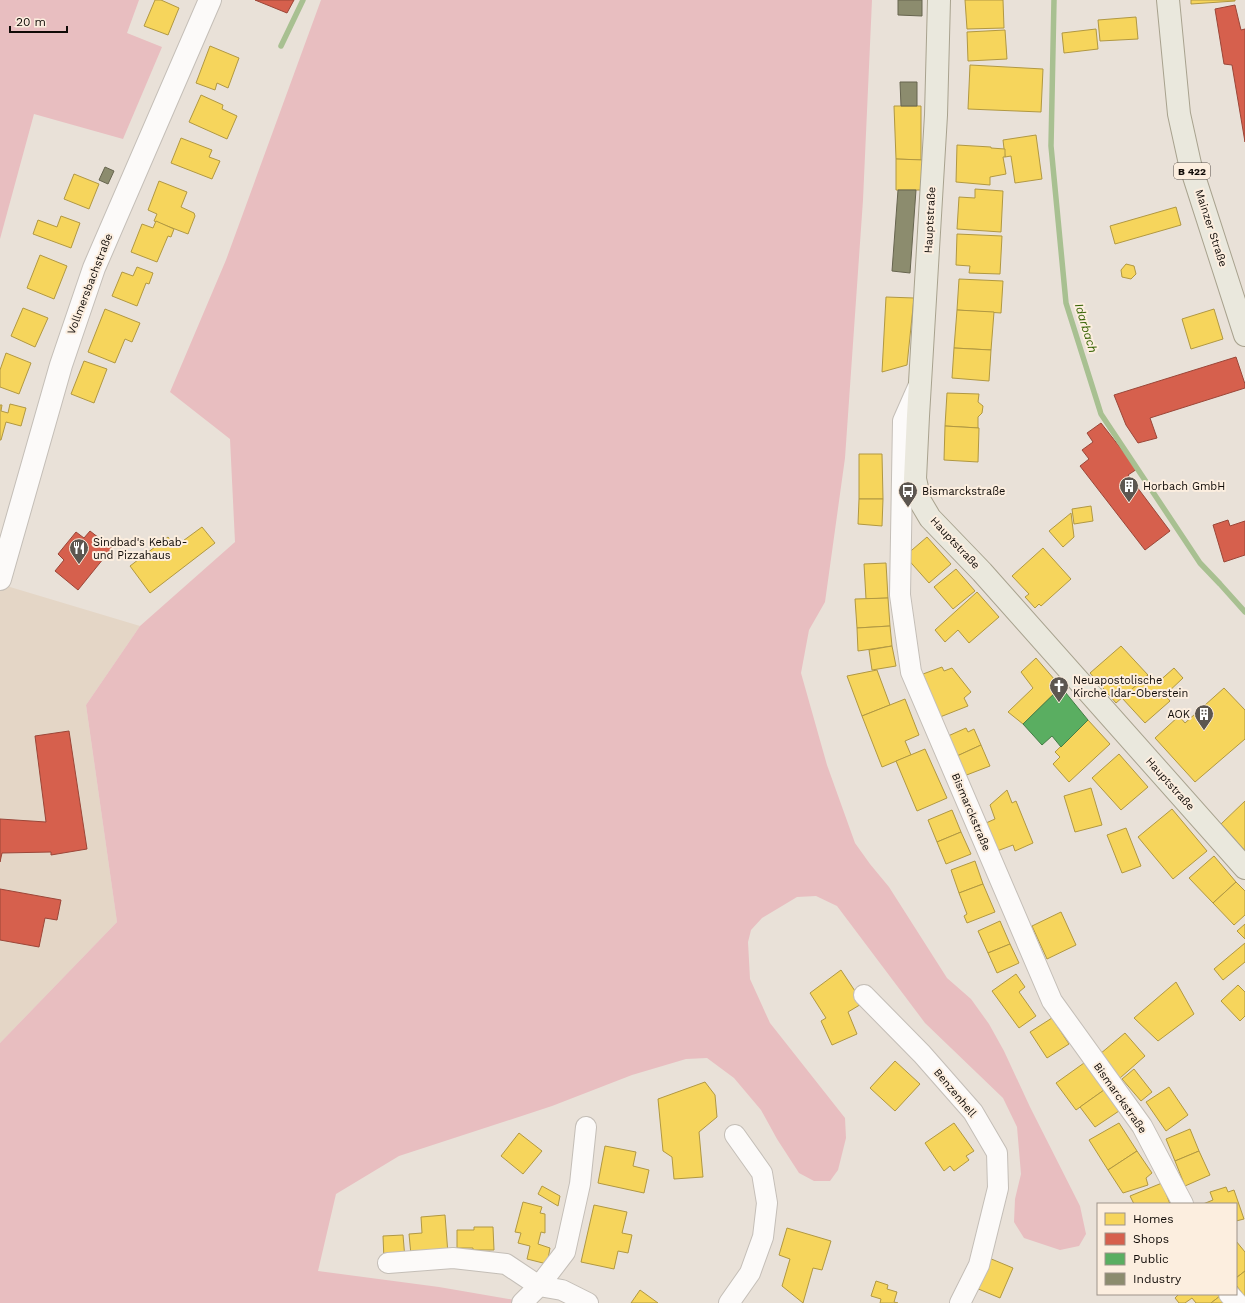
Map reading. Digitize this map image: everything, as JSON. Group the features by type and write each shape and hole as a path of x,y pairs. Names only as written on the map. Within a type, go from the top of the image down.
{"main road":[{"name":"Vollmersbachstraße","path":"0,579 61,364 94,268 210,0"},
{"name":"Hauptstraße","path":"939,0 936,116 918,416 916,479 920,501 930,518 982,572 1245,868"},
{"name":"Mainzer Straße","path":"1168,0 1179,114 1190,164 1245,335"}],"street":[{"name":"Bismarckstraße","path":"920,381 903,421 900,595 911,672 1052,1001 1142,1126 1182,1203"},
{"name":"Benzenhell","path":"864,994 922,1054 972,1112 997,1153 998,1188 979,1265 960,1303"},
{"path":"522,1303 539,1286 565,1252 580,1184 586,1127"},
{"path":"729,1303 750,1273 763,1237 767,1203 762,1173 735,1135"},
{"path":"388,1263 453,1258 506,1264 539,1286 562,1290 588,1303"},
{"path":"1230,1295 1237,1303"}],"shaded area":[{"path":"0,0 139,0 127,33 162,47 123,139 34,114 0,239"},
{"path":"321,0 872,0 863,200 845,458 825,602 809,630 801,673 827,765 855,843 889,887 947,978 971,999 989,1024 1004,1051 1030,1107 1080,1206 1086,1234 1079,1246 1060,1250 1024,1238 1014,1222 1015,1199 1021,1174 1017,1127 1003,1098 925,1023 837,906 816,896 797,897 762,918 751,930 748,942 750,979 770,1023 845,1118 846,1138 838,1170 830,1181 814,1181 799,1173 777,1139 761,1110 734,1078 707,1058 686,1059 632,1075 552,1106 399,1156 336,1194 318,1271 439,1287 532,1303 0,1303 0,1043 117,922 86,705 140,626 235,542 230,439 170,392 226,260"},
{"path":"0,584 140,626 86,705 117,922 0,1043"}],"building: Homes":[{"path":"155,0 161,0 179,8 168,35 144,26"},
{"path":"965,0 1003,0 1004,28 967,29"},
{"path":"1191,0 1235,0 1235,1 1191,4"},
{"path":"1136,17 1138,39 1100,41 1098,20"},
{"path":"1096,29 1098,49 1064,53 1062,33"},
{"path":"1005,30 1007,59 968,61 967,32"},
{"path":"210,46 239,58 228,88 217,83 215,90 196,83"},
{"path":"970,65 1043,69 1041,112 968,109"},
{"path":"201,95 223,105 222,109 237,116 227,139 189,122"},
{"path":"894,106 921,106 921,160 896,159"},
{"path":"1036,135 1042,179 1015,183 1011,156 1005,157 1003,140"},
{"path":"181,138 212,150 209,157 220,161 212,179 171,163"},
{"path":"957,145 1005,149 1005,157 1003,157 1006,174 990,177 990,185 956,182"},
{"path":"896,159 924,160 923,190 896,190"},
{"path":"74,174 99,184 89,209 64,199"},
{"path":"159,181 187,192 181,207 194,213 195,216 188,234 154,221 157,214 148,210"},
{"path":"975,189 1003,191 1001,232 957,229 959,197 975,198"},
{"path":"1176,207 1181,225 1115,244 1110,226"},
{"path":"61,216 80,223 71,248 33,234 38,220 57,227"},
{"path":"156,221 174,229 171,237 168,236 157,262 131,252 142,224 153,228"},
{"path":"957,234 1002,236 1000,274 969,273 970,266 956,265"},
{"path":"40,255 67,266 54,299 27,288"},
{"path":"1126,264 1134,266 1136,274 1131,279 1122,277 1121,270"},
{"path":"137,267 153,273 149,284 146,283 137,306 112,296 122,272 133,276"},
{"path":"959,279 1003,281 1001,313 957,310"},
{"path":"886,297 914,298 907,365 882,372"},
{"path":"23,308 48,318 35,347 11,336"},
{"path":"105,309 140,323 132,342 125,339 115,363 88,352"},
{"path":"1214,309 1223,339 1191,349 1182,319"},
{"path":"957,310 994,312 991,350 954,348"},
{"path":"954,348 991,350 989,381 952,378"},
{"path":"6,353 31,363 19,394 0,387 0,370"},
{"path":"84,361 107,369 94,403 71,394"},
{"path":"947,393 979,394 978,402 983,406 982,413 978,417 978,428 945,426"},
{"path":"10,404 26,408 21,426 6,422 0,440 0,405 2,405 1,411 8,413"},
{"path":"945,426 979,428 978,462 944,460"},
{"path":"859,454 882,454 883,499 859,499"},
{"path":"859,499 883,499 882,526 858,524"},
{"path":"1091,506 1093,521 1074,524 1072,509"},
{"path":"1071,513 1074,537 1063,547 1049,531"},
{"path":"202,527 215,543 150,593 130,566 168,537 176,546"},
{"path":"927,537 951,564 929,583 905,556"},
{"path":"1043,548 1071,579 1041,606 1039,604 1035,608 1025,597 1029,594 1012,576"},
{"path":"886,563 888,598 866,599 864,564"},
{"path":"956,569 975,591 953,609 934,587"},
{"path":"977,592 999,617 969,643 958,630 945,642 935,630"},
{"path":"888,598 890,626 857,628 855,599"},
{"path":"890,626 892,646 858,651 857,628"},
{"path":"892,646 896,666 872,670 869,650"},
{"path":"1121,646 1148,675 1116,703 1090,673"},
{"path":"1036,658 1061,687 1023,724 1008,712 1033,688 1021,672"},
{"path":"942,667 944,671 952,668 971,692 964,698 968,706 940,717 923,674"},
{"path":"1174,668 1183,678 1165,695 1170,701 1145,723 1122,698 1148,675 1156,684"},
{"path":"877,670 890,705 862,716 847,676"},
{"name":"AOK","path":"1224,688 1245,710 1245,739 1195,782 1155,738 1179,716 1185,723"},
{"path":"905,699 919,735 905,741 911,755 882,767 862,716"},
{"path":"1088,720 1110,744 1069,782 1053,764 1060,757 1055,752"},
{"path":"966,728 968,732 974,729 981,745 957,756 948,736"},
{"path":"981,745 990,766 964,776 957,756"},
{"path":"925,749 947,798 917,811 896,761"},
{"path":"1119,754 1148,787 1121,810 1092,778"},
{"path":"1091,788 1102,825 1075,832 1064,796"},
{"path":"1007,790 1012,803 1016,801 1033,843 1015,851 1013,845 997,851 986,823 995,819 990,805"},
{"path":"1245,801 1245,851 1221,824"},
{"path":"1172,809 1207,851 1173,879 1138,837"},
{"path":"952,810 961,832 937,842 928,820"},
{"path":"1126,828 1141,866 1122,873 1107,835"},
{"path":"961,832 971,854 946,864 937,842"},
{"path":"1214,856 1236,882 1213,903 1189,878"},
{"path":"975,861 983,884 959,893 951,870"},
{"path":"1236,882 1245,891 1245,915 1234,925 1213,903"},
{"path":"983,884 995,912 967,923 964,916 967,914 959,893"},
{"path":"1061,912 1076,945 1047,959 1032,926"},
{"path":"1000,921 1010,944 988,953 978,931"},
{"path":"1245,924 1245,939 1237,931"},
{"path":"1245,943 1245,962 1223,980 1214,969"},
{"path":"1010,944 1019,963 997,973 988,953"},
{"path":"841,970 863,1003 848,1012 857,1034 832,1045 821,1021 826,1018 810,993"},
{"path":"1016,974 1025,987 1019,992 1036,1016 1019,1028 992,991"},
{"path":"1176,982 1194,1014 1158,1041 1134,1018"},
{"path":"1238,985 1245,992 1245,1016 1240,1021 1221,1001"},
{"path":"1052,1018 1069,1044 1047,1058 1030,1032"},
{"path":"1125,1033 1145,1056 1120,1078 1100,1054"},
{"path":"895,1061 920,1084 895,1111 870,1088"},
{"path":"1084,1063 1104,1090 1076,1110 1056,1083"},
{"path":"1134,1069 1152,1092 1141,1101 1122,1079"},
{"path":"705,1082 715,1095 717,1117 699,1132 703,1177 674,1179 672,1157 663,1151 658,1099"},
{"path":"1169,1087 1188,1115 1166,1131 1146,1102"},
{"path":"1104,1090 1119,1111 1095,1127 1080,1107"},
{"path":"954,1123 974,1151 966,1156 969,1160 954,1171 950,1166 944,1171 925,1143"},
{"path":"1119,1123 1137,1151 1108,1170 1089,1140"},
{"path":"1190,1129 1199,1151 1175,1161 1166,1139"},
{"path":"519,1133 542,1151 523,1174 501,1156"},
{"path":"605,1146 636,1152 633,1166 649,1170 644,1193 598,1183"},
{"path":"1137,1151 1152,1173 1146,1178 1148,1185 1123,1193 1108,1170"},
{"path":"1199,1151 1210,1175 1185,1186 1175,1161"},
{"path":"1162,1183 1170,1203 1134,1203 1130,1196"},
{"path":"542,1186 560,1196 558,1206 538,1194"},
{"path":"1226,1187 1228,1192 1234,1190 1244,1219 1237,1221 1237,1203 1206,1203 1213,1200 1210,1192"},
{"path":"523,1202 542,1207 540,1213 545,1214 545,1233 541,1232 538,1244 550,1248 547,1264 527,1259 530,1246 518,1243 521,1233 515,1232"},
{"path":"594,1205 627,1212 622,1233 632,1235 628,1253 618,1251 614,1269 581,1262"},
{"path":"445,1215 448,1254 411,1255 409,1234 422,1233 421,1217"},
{"path":"474,1227 493,1227 494,1250 457,1248 457,1230 474,1230"},
{"path":"787,1228 831,1241 822,1270 813,1268 803,1303 782,1286 790,1259 779,1255"},
{"path":"403,1235 405,1259 384,1260 383,1236"},
{"path":"1237,1242 1245,1252 1245,1271 1237,1277"},
{"path":"989,1258 1013,1268 1000,1298 976,1288"},
{"path":"1245,1271 1245,1297 1237,1286 1237,1277"},
{"path":"876,1281 888,1285 887,1289 897,1292 894,1302 898,1303 880,1303 881,1299 871,1296"},
{"path":"640,1290 658,1303 631,1303"},
{"path":"1178,1295 1220,1296 1211,1303 1196,1303 1192,1298 1185,1303 1179,1303 1175,1298"},
{"path":"1220,1296 1226,1303 1211,1303"}],"building: Shops":[{"path":"255,0 294,0 287,13"},
{"path":"1235,5 1241,30 1245,29 1245,142 1232,65 1224,64 1215,9"},
{"path":"1236,357 1245,388 1150,418 1157,438 1138,443 1126,425 1114,395"},
{"name":"Horbach GmbH","path":"1101,423 1137,469 1128,475 1170,531 1145,550 1080,466 1089,459 1082,450 1093,442 1087,433"},
{"path":"1228,520 1230,526 1245,521 1245,555 1224,562 1213,525"},
{"name":"Sindbad's Kebab- und Pizzahaus","path":"90,531 112,548 78,590 55,571 64,560 58,554 76,532 84,538"},
{"path":"69,731 87,849 51,855 51,852 2,853 0,862 0,819 46,822 35,736"},
{"path":"0,889 61,900 57,920 45,918 39,947 0,940"}],"building: Public":[{"name":"Neuapostolische Kirche Idar-Oberstein","path":"1061,687 1088,720 1061,747 1052,736 1042,745 1023,724"}],"building: Industry":[{"path":"898,0 922,0 922,16 898,15"},
{"path":"900,82 917,82 917,106 901,106"},
{"path":"105,167 114,171 108,184 99,180"},
{"path":"898,190 916,190 910,273 892,271"}],"waterway":[{"path":"281,46 303,0"},
{"name":"Idarbach","path":"1054,0 1051,146 1066,303 1101,414 1200,563 1245,612"}],"place":[{"name":"Horbach GmbH","path":"1129,503"},
{"name":"Bismarckstraße","path":"908,508"},
{"name":"Sindbad's Kebab- und Pizzahaus","path":"79,565"},
{"name":"Neuapostolische Kirche Idar-Oberstein","path":"1059,703"},
{"name":"AOK","path":"1204,731"}]}
